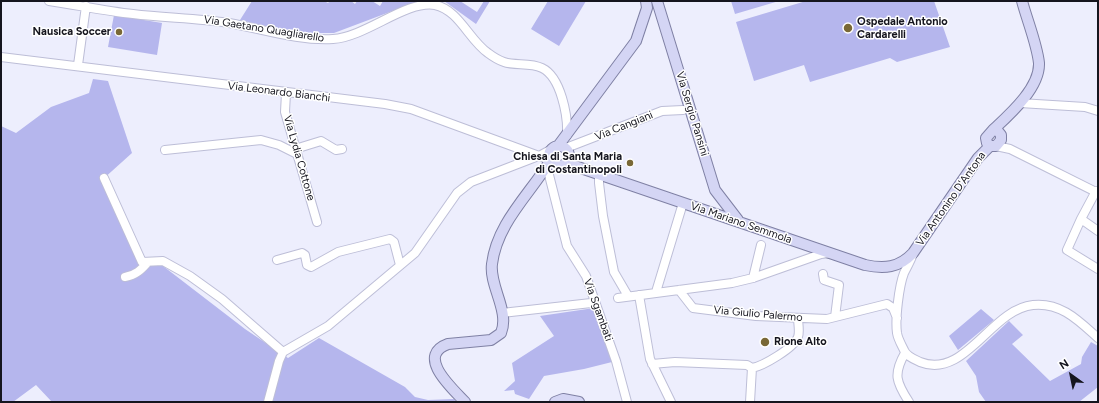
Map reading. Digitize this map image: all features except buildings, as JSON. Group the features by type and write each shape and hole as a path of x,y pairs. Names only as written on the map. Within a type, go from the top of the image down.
{"main road":[{"path":"464,402 436,368 436,353 443,346 448,344 495,339 503,329 502,313 491,265 496,245 504,226 546,174 549,155 559,148 636,41 648,8 646,1"},
{"name":"Via Sergio Pansini","path":"658,1 715,190 740,221"},
{"name":"Via Antonino D'Antona","path":"913,253 978,158 996,136 1035,80 1039,65 1022,1"},
{"path":"549,160 561,166 566,163 569,154 559,148"},
{"name":"Via Mariano Semmola","path":"566,163 740,221 865,265 880,268 896,265 904,262 913,253"},
{"path":"555,402 563,399 578,402"}],"street":[{"name":"Via Gaetano Quagliarello","path":"49,1 132,14 198,19 298,36 333,39 354,34 414,6 426,4 437,5 457,18 487,52 504,62 542,67 550,73 560,88 567,122 567,136"},
{"path":"78,65 86,6"},
{"name":"Via Leonardo Bianchi","path":"1,57 78,65 286,93 385,104 411,109 549,160"},
{"name":"Via Lydia Cottone","path":"286,93 285,112 295,151 317,222"},
{"path":"1020,103 1085,107 1098,111"},
{"name":"Via Cangiani","path":"559,148 662,111 683,110"},
{"path":"996,136 1010,149 1097,192 1081,220 1067,250 1098,269"},
{"path":"165,150 261,140 295,151 321,141 336,150 342,149"},
{"path":"268,402 279,361 283,352 328,326 415,253 436,225 442,211 457,192 464,186 549,160"},
{"name":"Via Sgambati","path":"546,174 567,246 586,276 616,361 627,402"},
{"path":"600,175 599,183 603,216 614,272 628,296"},
{"path":"104,178 142,262 163,261 190,276 222,299 283,352"},
{"path":"656,292 683,203"},
{"path":"1081,220 1098,231"},
{"path":"277,260 302,253 305,255 307,265 310,267 338,252 389,239 394,242 400,265"},
{"path":"753,278 761,245"},
{"path":"618,298 732,283 753,278 821,254 831,253"},
{"path":"913,253 900,287 897,318 898,338 905,353 926,364 933,365 949,363 967,351 1003,318 1021,307 1031,305 1043,304 1065,311 1098,338"},
{"path":"125,277 133,276 141,271 148,262"},
{"path":"823,274 824,280 840,285 835,318"},
{"name":"Via Giulio Palermo","path":"679,290 693,308 756,316 826,319 887,304 893,308 897,318"},
{"path":"639,295 652,364 671,402"},
{"path":"502,313 591,303"},
{"path":"652,364 675,362 747,365 752,368 761,366 792,345 798,335 798,318"},
{"path":"905,353 896,372 899,384 909,402"},
{"path":"750,402 752,368"}],"shaded area":[{"path":"252,1 324,1 328,3 330,1 351,1 355,4 357,1 372,1 380,6 383,1 419,1 334,33 295,33 240,20"},
{"path":"444,1 460,1 477,12 484,1 490,1 476,24"},
{"path":"548,1 586,1 559,46 531,29"},
{"path":"731,1 779,1 735,14"},
{"path":"806,1 934,1 950,47 897,62 890,58 810,82 804,65 754,81 736,22"},
{"path":"114,15 162,23 157,55 108,47"},
{"path":"93,79 108,81 132,153 102,180 139,266 163,266 245,329 288,358 319,338 405,387 415,397 428,400 454,399 456,402 52,402 36,385 13,402 1,402 1,126 16,133 51,107 89,93"},
{"path":"594,308 612,362 584,369 544,376 529,399 515,394 514,390 504,391 515,381 512,363 554,336 540,316"},
{"path":"981,309 994,320 958,350 949,336"},
{"path":"1009,321 1023,335 1012,344 1050,381 1081,364 1082,357 1091,342 1098,346 1098,387 1079,402 986,402 979,392 976,376 966,361"}],"place":[{"name":"Ospedale Antonio Cardarelli","path":"848,28"},
{"name":"Nausica Soccer","path":"119,32"},
{"name":"Chiesa di Santa Maria di Costantinopoli","path":"630,163"},
{"name":"Rione Alto","path":"765,342"}]}
